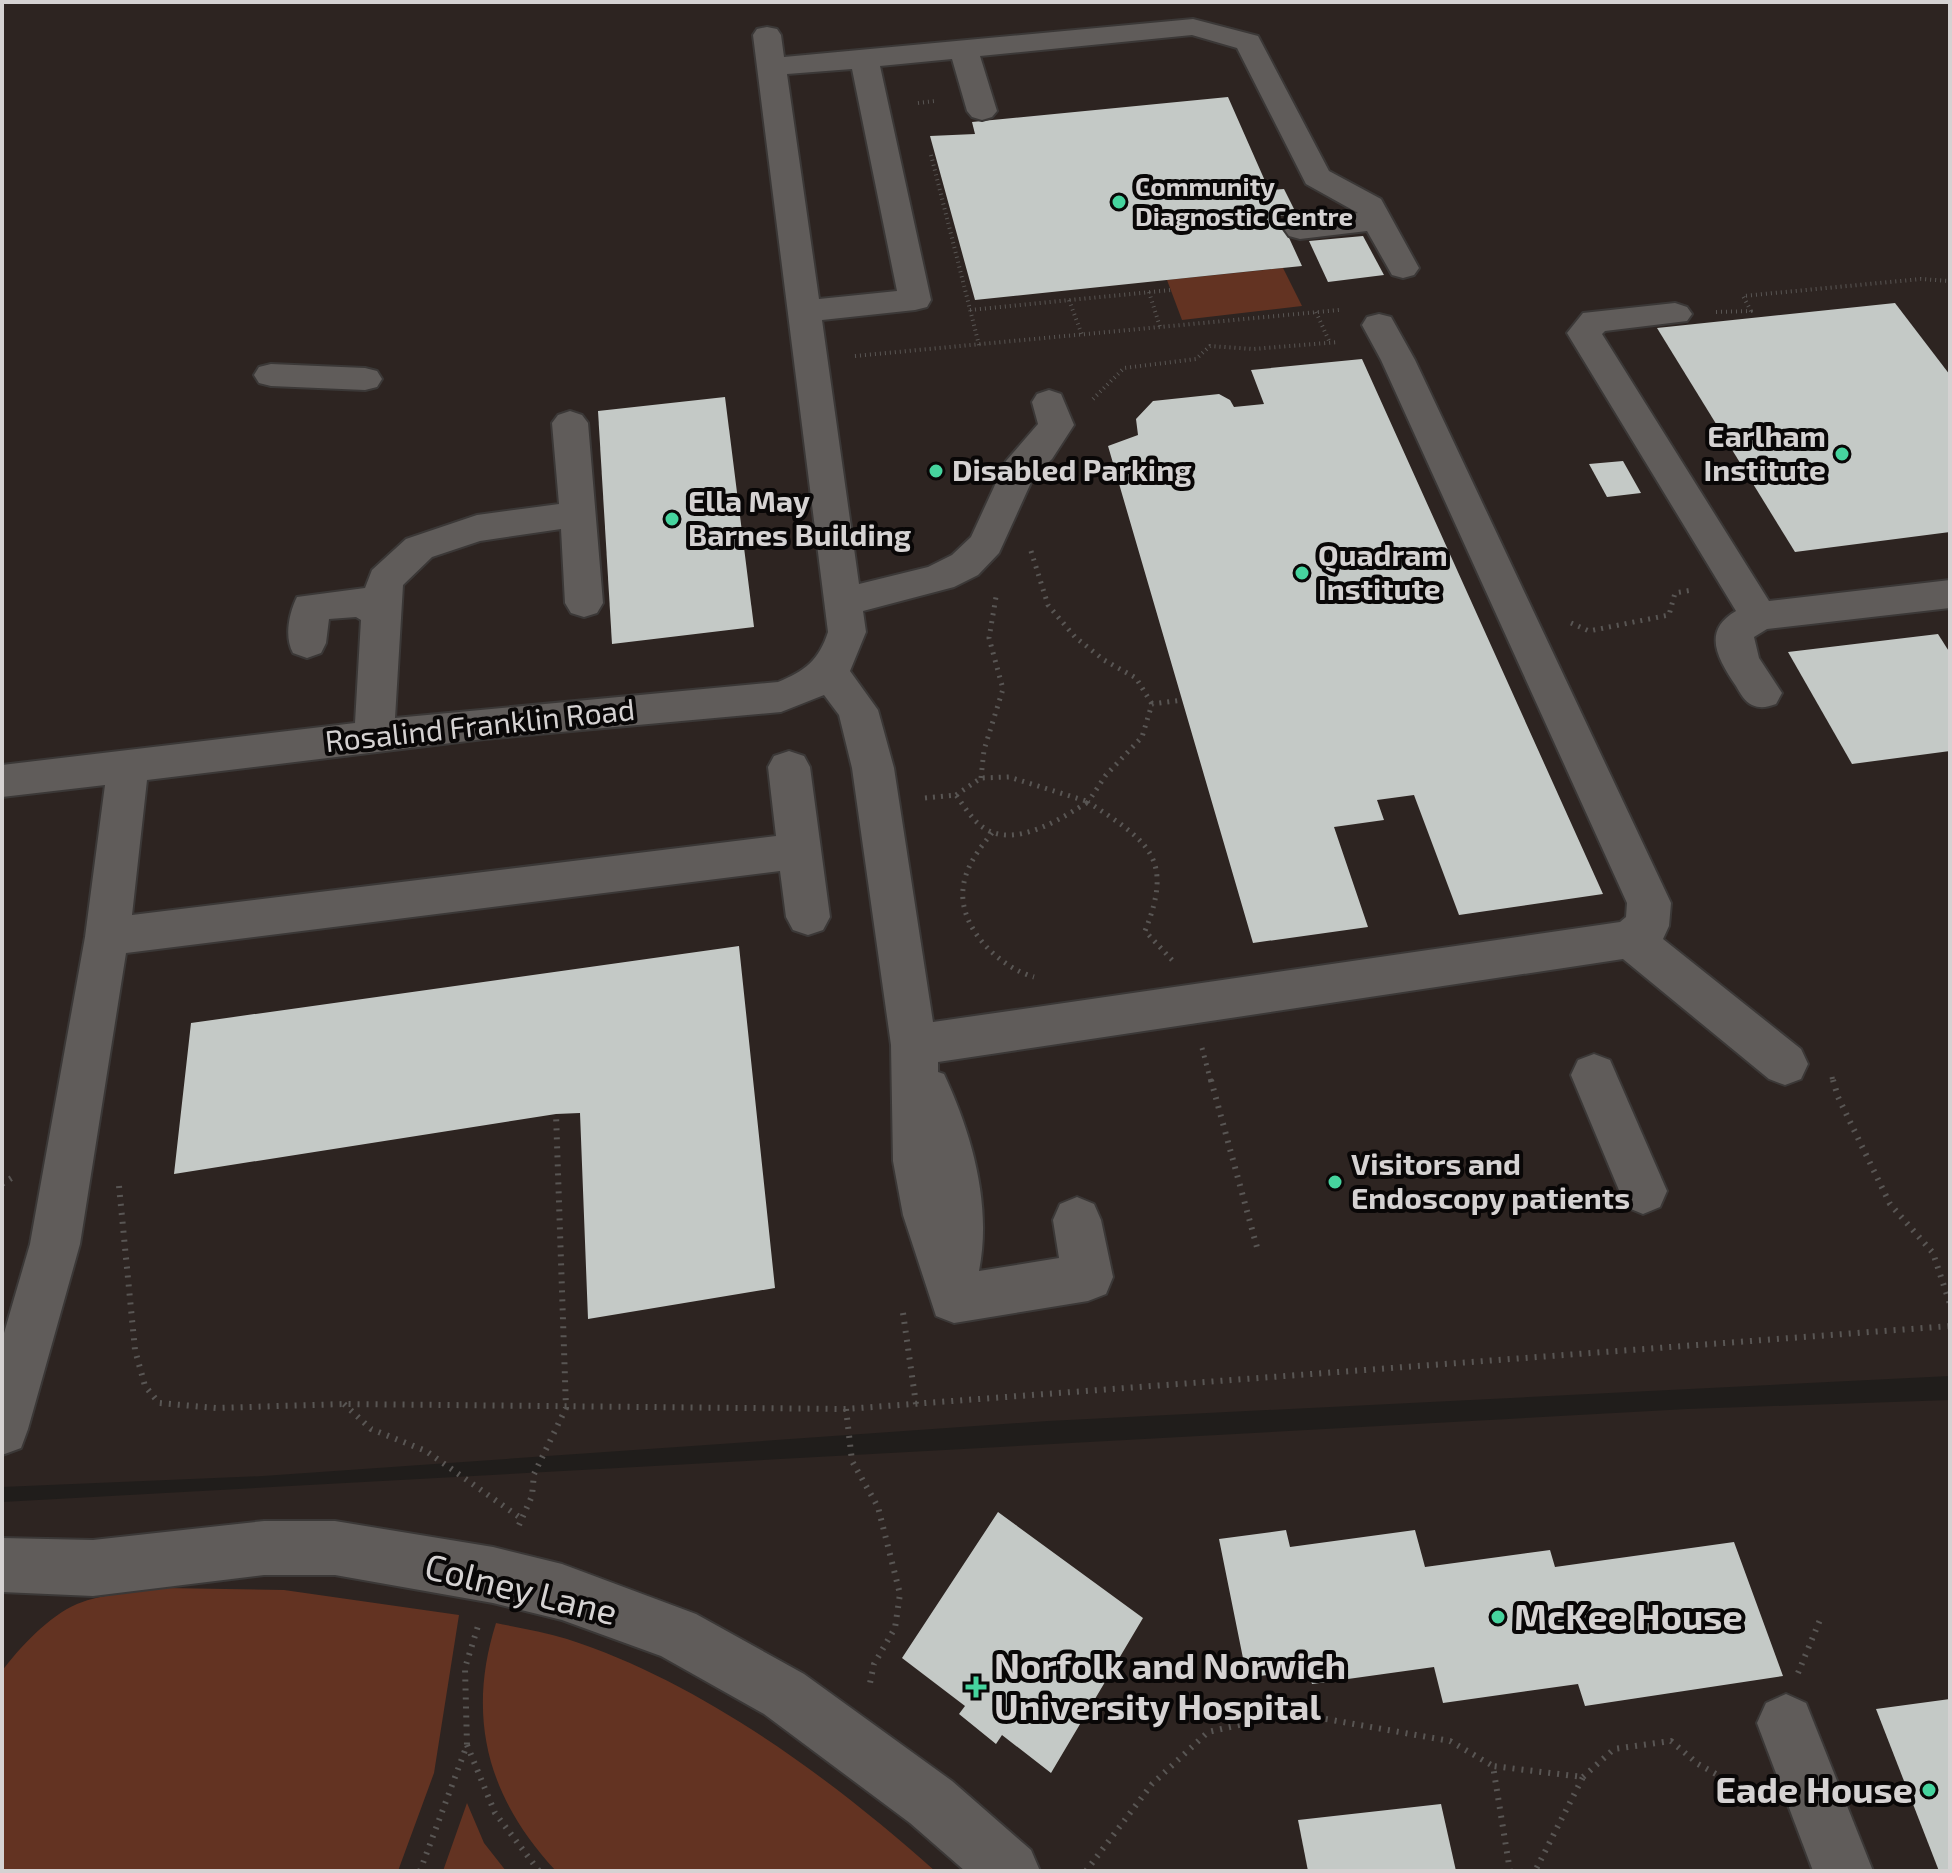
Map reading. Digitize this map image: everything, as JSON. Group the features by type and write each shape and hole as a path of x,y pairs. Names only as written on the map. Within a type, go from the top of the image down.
{"street":[{"path":"1077,1220 1088,1277 954,1299 927,1215 917,1161 914,1045 873,768 858,710 828,672 841,657 847,632 769,51 864,59 1193,27 1248,42 1317,177 1370,206 1403,268"},
{"path":"963,49 982,111"},
{"path":"803,311 915,300 864,59"},
{"path":"1300,229 1377,220"},
{"path":"1675,314 1595,321 1584,333 1759,616"},
{"path":"914,1045 1631,939 1647,926 1649,903 1521,625 1370,324"},
{"path":"271,375 365,379"},
{"path":"842,601 892,592 941,577 965,565 986,544 1019,470 1039,450 1056,425 1049,402"},
{"path":"570,423 584,603"},
{"path":"374,736 380,615 385,580 419,548 477,528 578,514"},
{"path":"1762,693 1740,659 1733,639 1736,629 1759,616 1950,594"},
{"path":"309,625 364,602 380,615"},
{"name":"Rosalind Franklin Road","path":"2,781 484,723 781,697 806,687 828,672"},
{"path":"2,1429 55,1244 107,937 126,790 126,766"},
{"path":"789,767 808,917"},
{"path":"107,937 799,851"},
{"path":"1631,939 1785,1064"},
{"path":"1594,1075 1643,1191"},
{"name":"Colney Lane","path":"2,1565 93,1568 264,1548 335,1548 493,1575 562,1592 676,1634 784,1694 931,1802 1010,1871"},
{"path":"1786,1723 1843,1871"}],"path":[{"path":"921,116 917,101 935,99 940,116 982,111"},
{"path":"929,146 979,345"},
{"path":"1675,314 1751,311 1743,296 1921,279 1950,281"},
{"path":"970,310 1171,290"},
{"path":"1058,291 1061,301"},
{"path":"1149,292 1160,327"},
{"path":"1069,300 1082,335"},
{"path":"1316,312 1330,343"},
{"path":"810,361 1316,312 1370,324"},
{"path":"1096,410 1093,398 1124,368 1196,359 1210,346 1253,349 1330,343 1370,324"},
{"path":"1029,545 1048,605 1075,637 1104,660 1136,678 1152,704 1142,737 1106,775 1088,802"},
{"path":"1025,569 1036,566"},
{"path":"1521,625 1563,620 1589,631 1669,615 1675,593 1716,586 1732,572"},
{"path":"981,778 984,750 1003,689 989,638 998,589"},
{"path":"1152,704 1183,700"},
{"path":"956,795 981,778 1009,777 1088,802 1139,837 1161,872 1159,904 1145,931 1181,970 1258,1251"},
{"path":"992,833 975,852 964,877 962,904 971,930 998,958 1026,976 1038,978"},
{"path":"539,1871 495,1813 467,1745 465,1668 493,1575 522,1519 532,1496 534,1474 566,1408 556,1114"},
{"path":"159,1403 216,1408 344,1404 846,1409 1950,1326"},
{"path":"344,1404 371,1429 426,1451 522,1519"},
{"path":"846,1409 852,1461 878,1507 900,1594 895,1628 874,1664 857,1745"},
{"path":"1086,1871 1152,1784 1208,1732 1292,1713 1450,1741 1493,1766 1583,1777"},
{"path":"1535,1871 1583,1777 1614,1749 1671,1741 1698,1764 1759,1797"},
{"path":"420,1871 467,1745"},
{"path":"1493,1766 1510,1871"}],"shaded area":[{"path":"2,2 1950,2 1950,1376 1048,1421 263,1476 2,1487"},
{"path":"1283,268 1302,306 1182,320 1167,280"},
{"name":"Norfolk and Norwich University Hospital","path":"1950,1400 1950,1871 2,1871 2,1502 1687,1409"},
{"path":"164,1588 284,1590 459,1615 434,1773 398,1871 2,1871 2,1671 36,1633 66,1609 98,1597"},
{"path":"496,1623 558,1637 617,1658 667,1680 715,1707 809,1769 935,1871 556,1871 514,1815 499,1786 489,1755 483,1692"},
{"path":"467,1803 484,1843 506,1871 443,1871"}],"building":[{"name":"Community Diagnostic Centre","path":"1228,97 1269,190 1284,189 1297,215 1279,216 1302,266 975,300 930,136 975,134 972,122"},
{"path":"1363,236 1384,275 1328,282 1309,241"},
{"name":"Earlham Institute","path":"1895,303 1950,375 1950,532 1795,552 1657,328"},
{"name":"Quadram Institute","path":"1362,359 1603,894 1459,915 1414,795 1377,800 1384,820 1334,827 1368,927 1253,943 1108,446 1138,435 1136,419 1153,401 1219,394 1230,400 1234,407 1264,404 1251,370"},
{"name":"Ella May Barnes Building","path":"725,397 754,627 612,644 598,411"},
{"path":"1623,461 1641,493 1607,497 1589,464"},
{"path":"1938,634 1950,653 1950,751 1852,764 1788,652"},
{"path":"739,946 775,1288 588,1319 580,1113 556,1114 174,1174 191,1023"},
{"path":"998,1512 1143,1618 1051,1773 1002,1735 996,1744 959,1714 965,1706 902,1658"},
{"name":"McKee House","path":"1286,1530 1290,1547 1415,1530 1425,1567 1550,1550 1555,1567 1734,1542 1783,1676 1585,1706 1578,1684 1443,1703 1434,1667 1312,1684 1308,1669 1247,1678 1219,1539"},
{"name":"Eade House","path":"1950,1699 1950,1871 1939,1871 1876,1709"},
{"path":"1441,1804 1456,1871 1308,1871 1298,1820"}],"place":[{"name":"Community Diagnostic Centre","path":"1119,202"},
{"name":"Earlham Institute","path":"1842,454"},
{"name":"Disabled Parking","path":"936,471"},
{"name":"Ella May Barnes Building","path":"672,519"},
{"name":"Quadram Institute","path":"1302,573"},
{"name":"Visitors and Endoscopy patients","path":"1335,1182"},
{"name":"McKee House","path":"1498,1617"},
{"name":"Norfolk and Norwich University Hospital","path":"976,1687"},
{"name":"Eade House","path":"1929,1790"}]}
